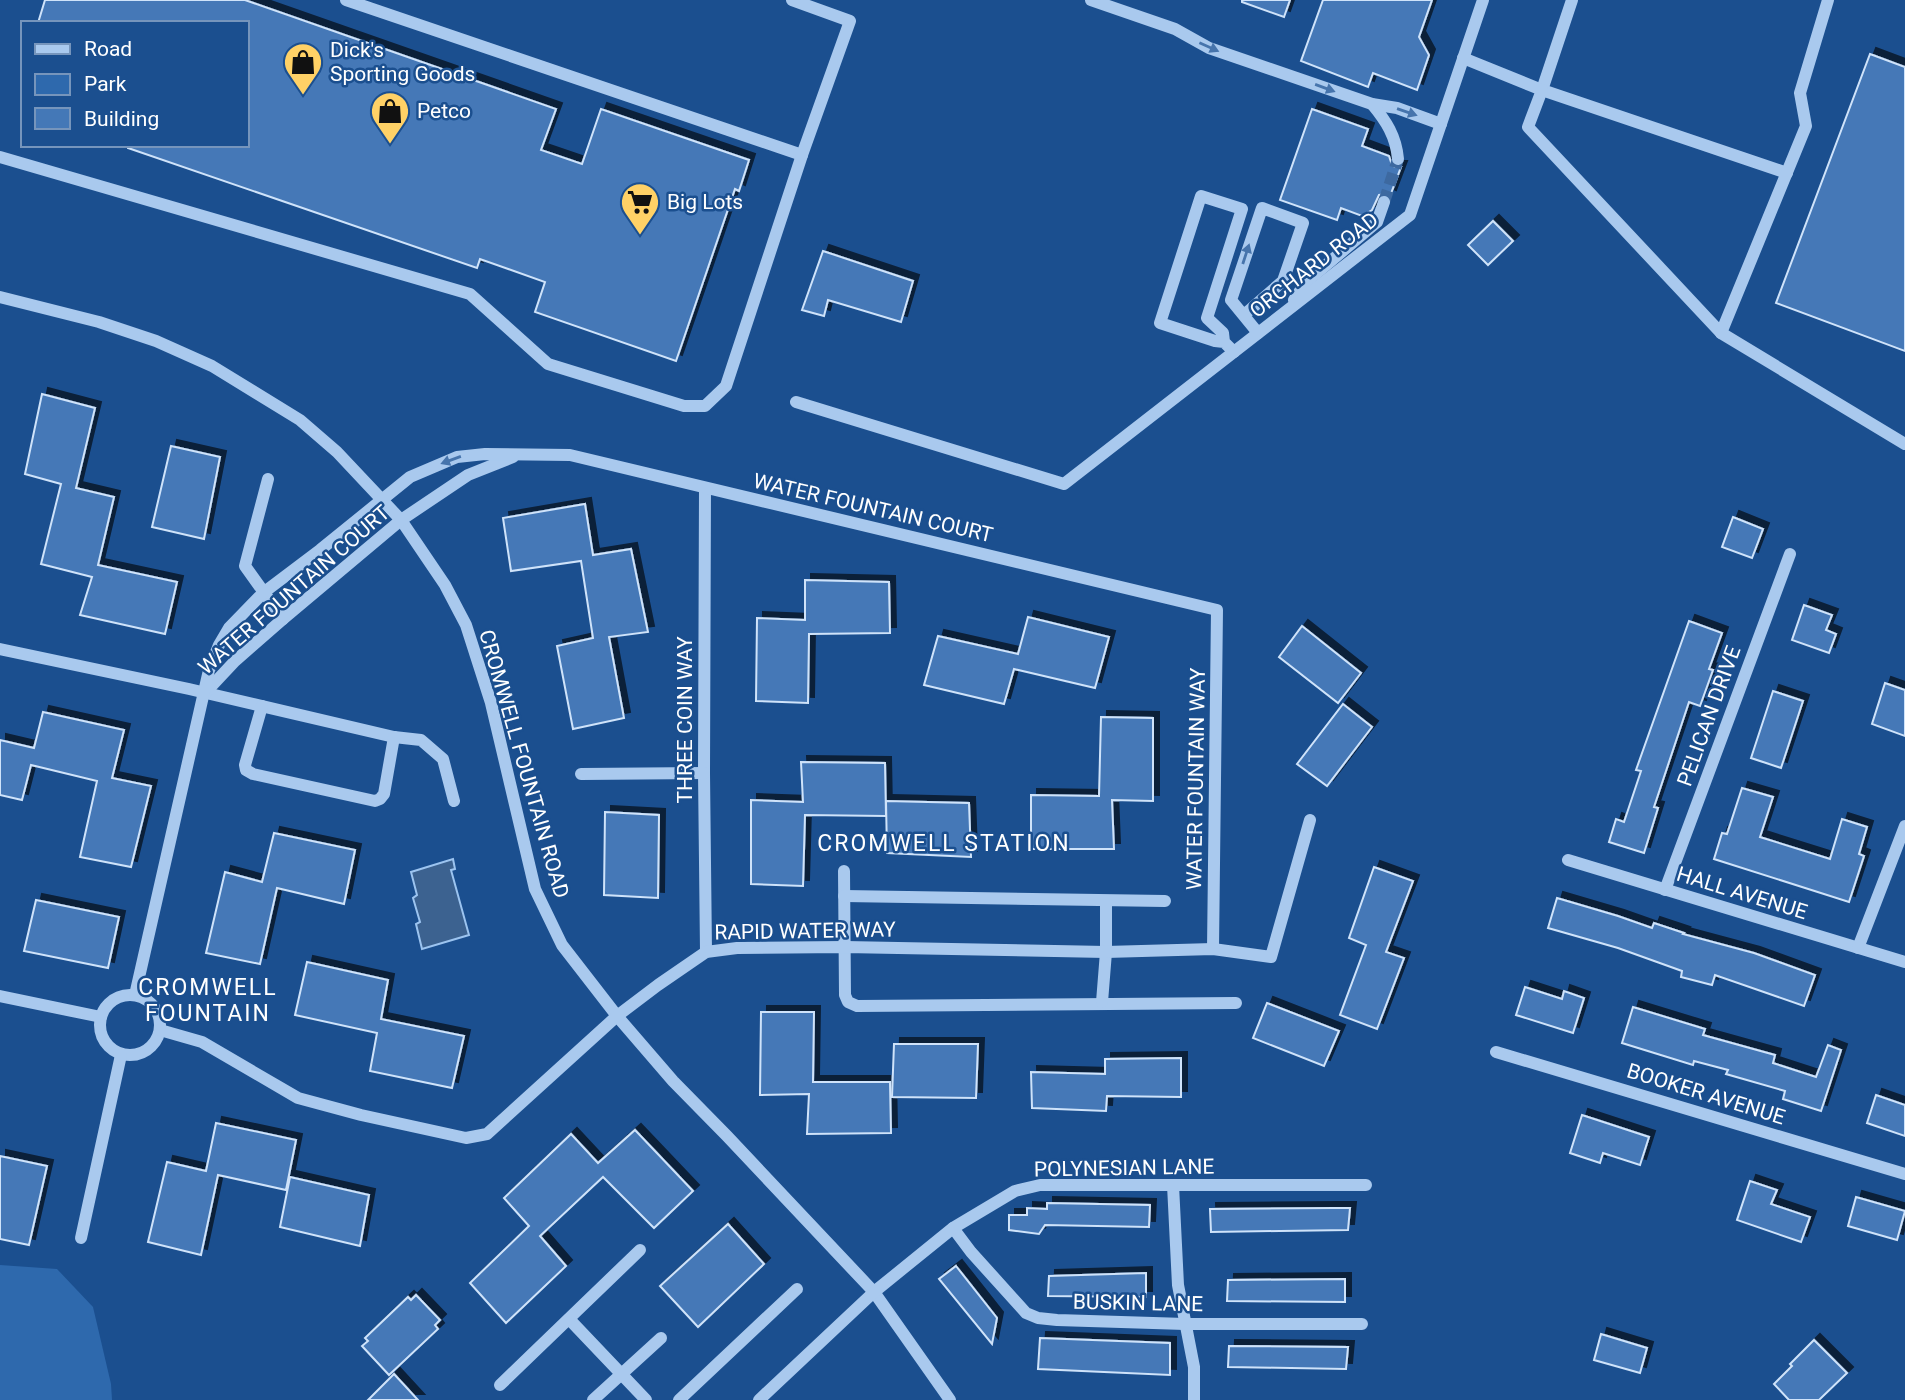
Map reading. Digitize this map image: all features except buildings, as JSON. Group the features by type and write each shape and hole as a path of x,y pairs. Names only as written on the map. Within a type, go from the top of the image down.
{"street":[{"path":"346,0 803,155"},
{"path":"0,157 470,294 548,363 684,406 705,406 726,386 850,21 792,0"},
{"path":"1091,0 1175,29 1209,48 1371,104 1397,108 1441,124"},
{"name":"ORCHARD ROAD","path":"796,402 1063,484 1410,215 1483,0"},
{"path":"1572,0 1528,127 1721,333 1905,444"},
{"path":"1721,333 1806,126 1800,93 1828,0"},
{"path":"1464,58 1542,90 1787,173"},
{"path":"1371,104 1387,123 1397,145 1398,159"},
{"path":"1224,342 1223,332 1207,318 1242,209 1201,196 1160,323 1224,342 1234,352"},
{"path":"1288,310 1306,282 1377,222 1384,202"},
{"path":"1244,315 1283,281 1303,223 1262,208 1231,300 1258,333"},
{"name":"CROMWELL FOUNTAIN ROAD","path":"0,298 122,330 156,341 212,366 300,420 337,452 401,520 445,585 466,625 491,703 535,889 562,945 617,1016 673,1081 874,1292 950,1400"},
{"name":"WATER FOUNTAIN COURT","path":"135,995 209,670 229,628 263,593 410,477 457,457 485,454 570,455 1217,610"},
{"name":"WATER FOUNTAIN COURT","path":"205,694 235,661 401,520 468,475 518,455"},
{"path":"268,479 244,566 283,619"},
{"name":"THREE COIN WAY","path":"705,488 706,952"},
{"name":"PELICAN DRIVE","path":"1665,890 1790,554"},
{"name":"WATER FOUNTAIN WAY","path":"1213,950 1217,610"},
{"path":"0,649 394,737 421,740 443,759 454,801"},
{"path":"261,706 245,765 246,770 253,774 375,801 384,794 394,737"},
{"path":"581,774 704,773"},
{"name":"RAPID WATER WAY","path":"160,1030 202,1042 298,1098 466,1138 487,1134 617,1016 706,952 737,948 845,947 1106,952 1213,950 1271,957 1310,820"},
{"path":"1858,948 1905,825"},
{"name":"HALL AVENUE","path":"1567,860 1905,962"},
{"path":"844,871 845,995 848,1002 858,1006 1236,1003"},
{"path":"844,896 1165,901"},
{"path":"1102,1003 1106,901"},
{"path":"135,995 144,998 157,1011 160,1030 151,1048 142,1054 121,1055 106,1044 101,1036 101,1017 104,1009 117,998 135,995"},
{"path":"0,996 101,1017"},
{"name":"BOOKER AVENUE","path":"1496,1052 1905,1174"},
{"path":"81,1238 121,1055"},
{"name":"POLYNESIAN LANE","path":"759,1400 874,1292 953,1228 1015,1191 1041,1185 1366,1185"},
{"path":"1173,1185 1178,1285 1194,1367 1194,1400"},
{"name":"BUSKIN LANE","path":"953,1228 971,1252 1026,1312 1038,1318 1185,1324 1362,1324"},
{"path":"500,1384 640,1250"},
{"path":"679,1400 797,1289"},
{"path":"569,1318 646,1400"},
{"path":"593,1400 661,1338"}],"green space":[{"path":"0,1265 57,1269 93,1307 111,1384 112,1400 0,1400"}],"shaded area":[{"path":"453,859 455,869 451,870 469,935 422,949 416,924 420,922 413,898 417,895 411,872"}],"tunnel":[{"path":"1384,202 1398,159"}],"place":[{"name":"Dick's Sporting Goods","path":"303,96"},
{"name":"Petco","path":"390,145"},
{"name":"Big Lots","path":"640,236"}],"district":[{"name":"CROMWELL STATION","path":"944,843"},
{"name":"CROMWELL FOUNTAIN","path":"208,1000"}]}
